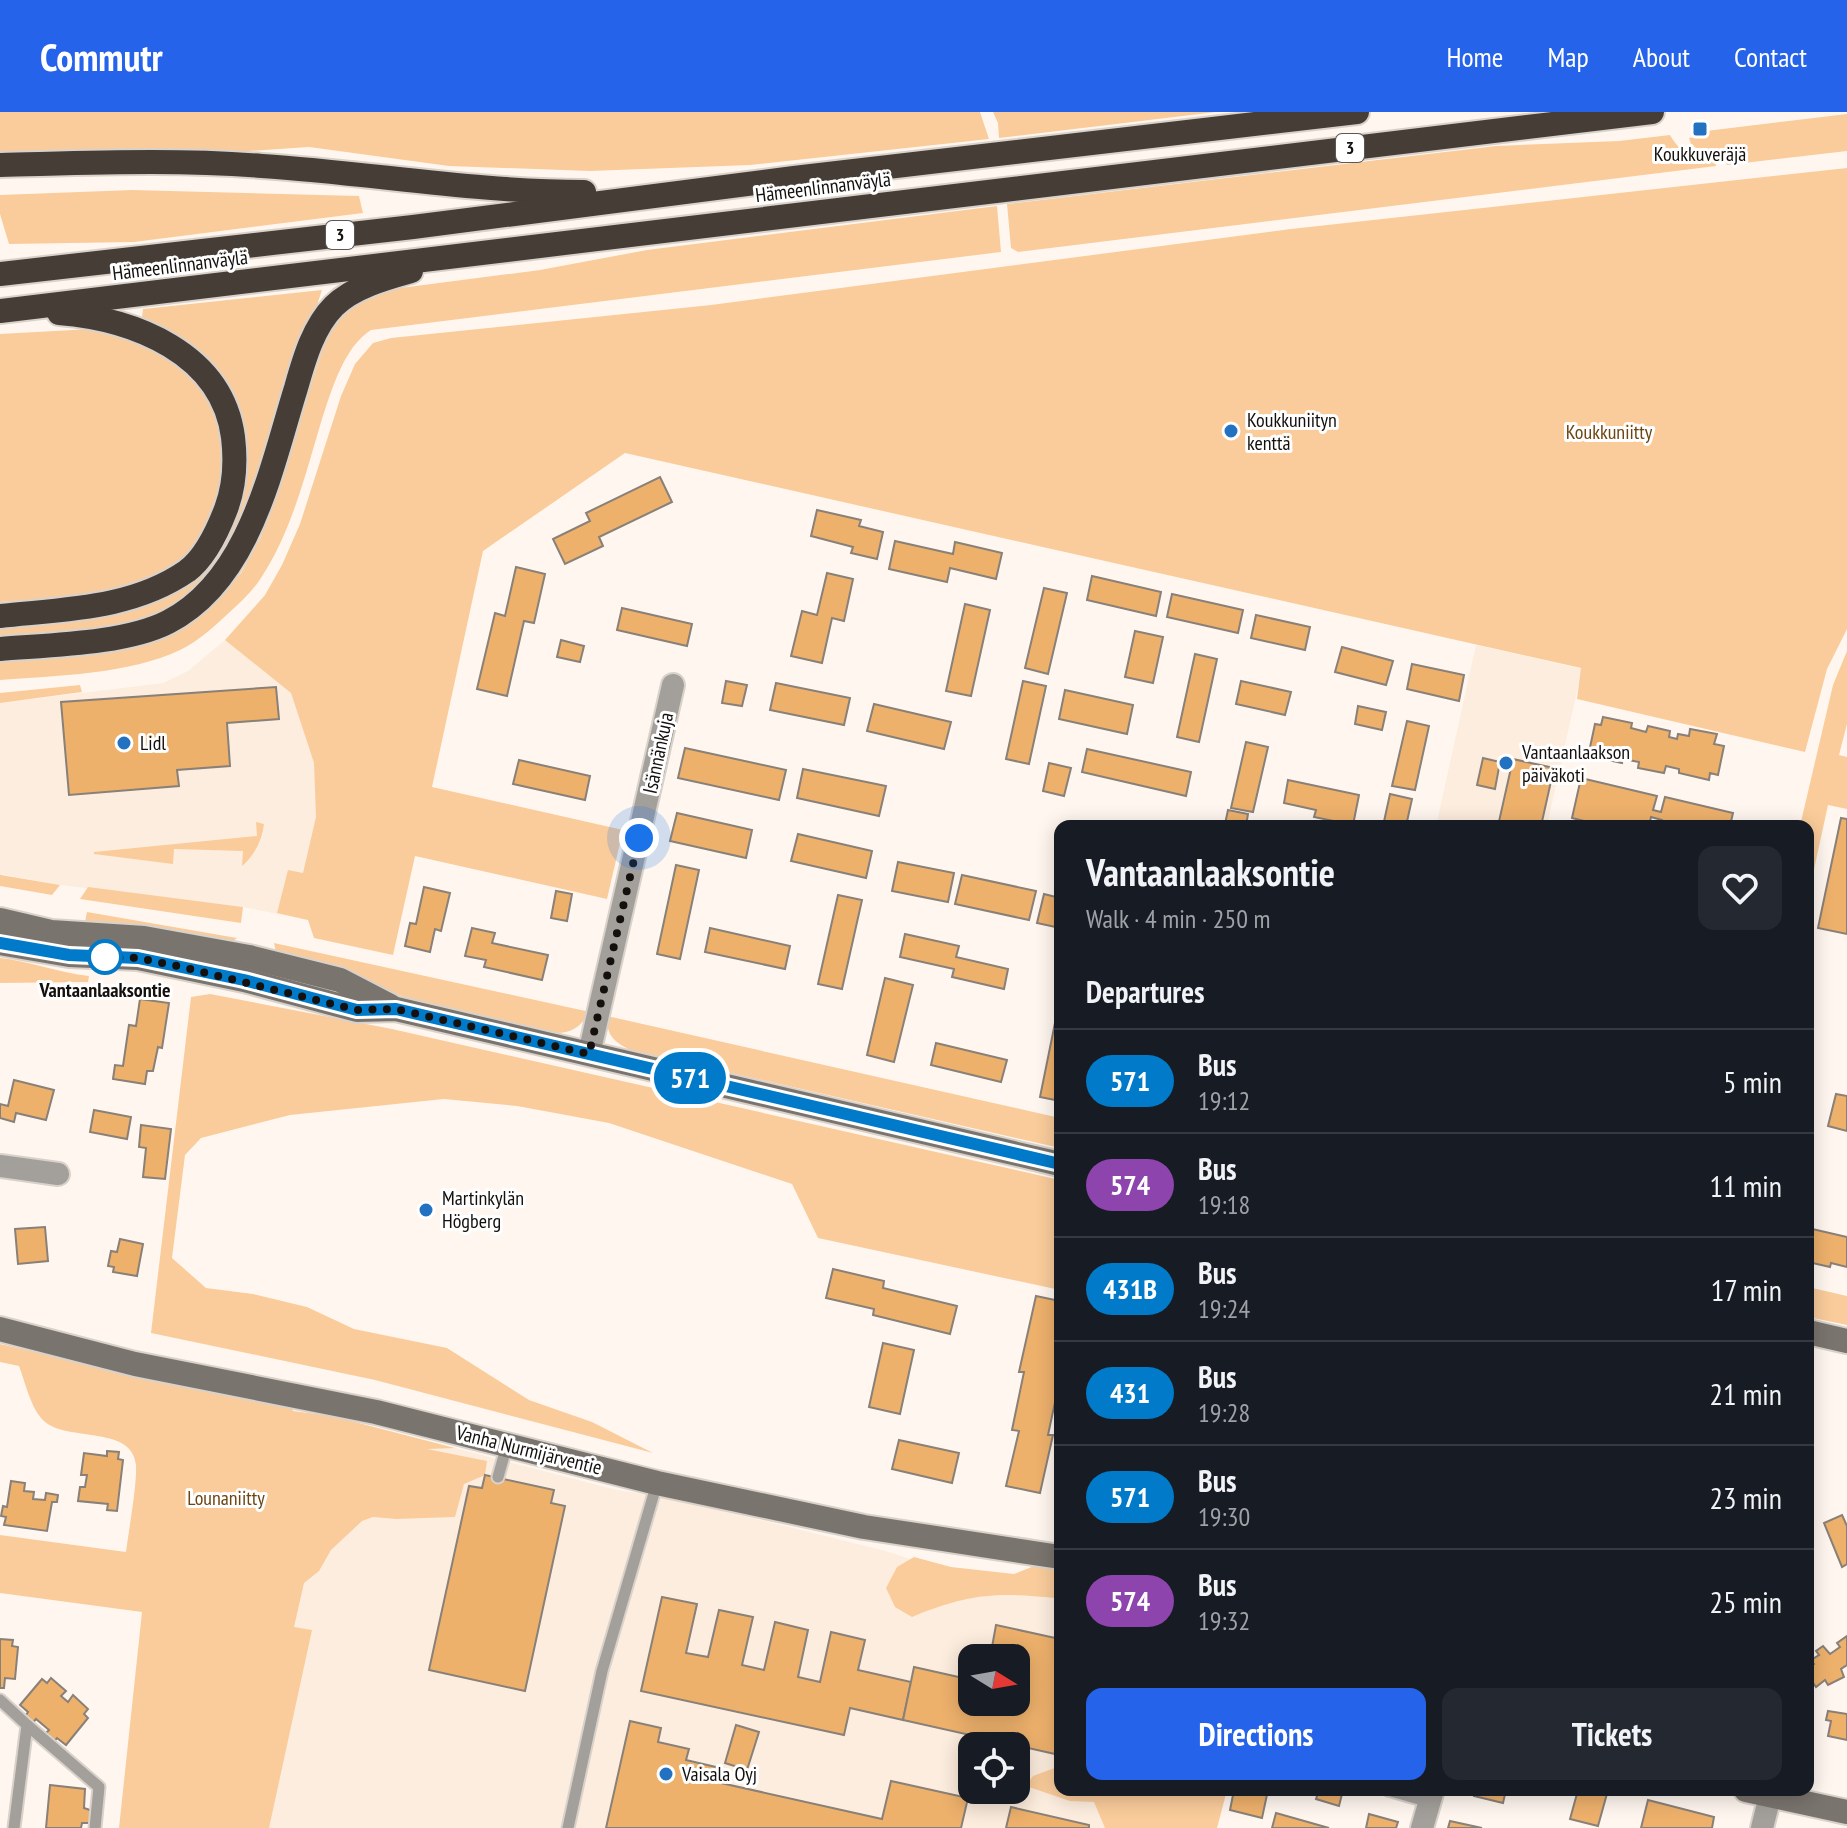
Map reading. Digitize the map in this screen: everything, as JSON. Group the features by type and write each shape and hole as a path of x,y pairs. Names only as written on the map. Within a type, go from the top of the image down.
{"highway":[{"name":"Hämeenlinnanväylä","path":"0,274 1357,112"},
{"name":"Hämeenlinnanväylä","path":"4,310 1652,112"},
{"path":"0,165 261,165 485,189 679,192"},
{"path":"0,649 138,632 168,622 189,607 214,584 242,546 260,501 313,338 334,306 346,297 395,276 481,252"},
{"path":"0,616 118,601 147,594 191,569 217,534 232,493 236,459 231,423 217,391 194,361 156,336 123,324 63,313 4,310"}],"main road":[{"path":"0,920 51,932 144,938 249,957 340,980 396,1009 1054,1163"},
{"path":"0,943 69,955 138,958 244,980 357,1010 396,1009"},
{"name":"Vanha Nurmijärventie","path":"0,1329 135,1364 376,1412 657,1483 864,1527 1054,1556"},
{"path":"1814,1333 1847,1341"},
{"path":"1772,1796 1847,1812"}],"street":[{"name":"Isännänkuja","path":"589,1054 673,685"},
{"path":"0,1166 58,1174"},
{"path":"1422,1828 1431,1796"},
{"path":"1758,1796 1762,1828"}],"lane":[{"path":"498,1477 507,1445"},
{"path":"568,1828 602,1671 657,1483"},
{"path":"0,1700 99,1787 95,1828"},
{"path":"14,1828 27,1725"}],"shaded area":[{"path":"225,640 291,693 314,763 330,759 308,920 243,907 60,885 0,874 0,703 163,683 188,671"},
{"name":"Vantaanlaakson päiväkoti","path":"1476,645 1582,669 1548,820 1437,820"},
{"path":"332,1446 455,1448 617,1490 659,1496 882,1550 955,1573 1003,1580 1054,1571 1054,1796 1225,1796 1217,1828 250,1828"}],"green space":[{"path":"0,112 980,112 989,139 750,165 590,171 449,166 309,147 249,151 0,152"},
{"path":"993,112 1216,112 999,138"},
{"path":"1847,114 1847,151 1727,165 1720,153 1696,148 1689,138 1705,136 1706,131"},
{"path":"1670,135 1684,151 1715,161 1716,166 1018,252 1011,248 1007,204 1496,146 1619,141"},
{"name":"Koukkuniitty","path":"1847,168 1847,629 1827,669 1805,752 1577,699 1581,668 625,453 483,551 432,787 623,830 607,899 415,856 393,955 314,938 308,920 277,913 288,870 303,873 316,817 314,763 291,693 225,640 265,595 282,565 300,524 341,396 355,364 373,343 391,338 711,305 1291,229"},
{"path":"132,190 359,196 363,213 134,242 9,244 0,214 0,195"},
{"path":"997,206 1001,252 371,330 353,347 335,382 297,501 272,560 252,590 236,606 195,641 160,658 116,669 0,680 0,660 91,649 219,595 241,573 261,537 326,339 340,318 358,303 385,290 540,270 647,250"},
{"path":"322,290 247,517 206,582 168,609 126,625 0,640 0,627 162,597 244,478 194,350 166,328 142,317 143,309"},
{"path":"91,329 119,335 160,351 194,378 211,405 221,433 225,461 222,490 213,516 198,541 177,562 151,580 99,594 0,602 0,334"},
{"path":"1847,651 1847,724 1839,755 1847,757 1847,809 1828,805 1814,869 1814,820 1801,820 1833,685"},
{"path":"80,685 82,692 0,703 0,693"},
{"path":"256,822 264,824 262,836 242,866 243,851 174,849 173,864 94,854 257,836"},
{"path":"0,874 60,885 52,895 0,886"},
{"path":"88,887 243,907 241,923 80,899"},
{"path":"87,912 237,938 232,942 85,922"},
{"path":"274,943 590,1012 575,1028 552,1033 431,1005 287,960 276,952"},
{"path":"0,958 89,976 88,982 0,983"},
{"path":"210,994 392,1029 1054,1179 1054,1289 818,1238 792,1184 609,1123 517,1106 444,1099 290,1115 201,1138 185,1155 172,1258 206,1288 253,1294 307,1307 354,1329 447,1348 529,1400 592,1422 653,1453 375,1380 151,1333 191,997"},
{"path":"607,1016 1054,1117 1054,1147 630,1050 612,1037"},
{"path":"1814,1288 1847,1296 1847,1325 1814,1318"},
{"name":"Lounaniitty","path":"0,1344 188,1387 292,1406 293,1411 332,1416 455,1448 427,1449 487,1461 485,1475 464,1484 455,1517 373,1517 362,1521 331,1550 319,1571 304,1583 294,1627 312,1630 269,1828 119,1828 142,1612 0,1593 0,1535 126,1552 136,1465 132,1452 122,1444 51,1426 41,1418 19,1366 0,1362"},
{"path":"914,1557 951,1567 1014,1574 1039,1564 1054,1565 1054,1598 998,1595 966,1599 912,1617 895,1607 886,1588 897,1567"},
{"path":"1054,1768 1054,1796 1030,1787 1033,1776"},
{"path":"1055,1796 1225,1796 1217,1828 1105,1828 1094,1802 1070,1801"}],"building":[{"path":"660,477 672,502 599,537 603,546 565,564 553,539 590,521 586,513"},
{"path":"817,510 861,520 859,526 883,532 877,559 851,553 853,547 811,536"},
{"path":"895,541 953,554 955,542 1002,553 996,579 950,568 947,582 889,569"},
{"path":"516,567 545,574 534,623 524,621 507,696 477,689 495,613 505,616"},
{"path":"827,573 853,579 844,621 832,618 822,663 791,656 802,611 817,615"},
{"path":"1092,576 1161,592 1156,616 1087,600"},
{"path":"1044,588 1067,593 1048,674 1025,668"},
{"path":"1172,594 1243,610 1238,633 1167,617"},
{"path":"965,604 990,610 971,696 946,691"},
{"path":"622,608 692,624 687,646 617,630"},
{"path":"1256,615 1310,627 1305,650 1251,638"},
{"path":"1135,631 1163,637 1153,683 1125,677"},
{"path":"561,640 584,646 580,662 557,657"},
{"path":"1342,647 1393,661 1386,685 1335,672"},
{"path":"1195,654 1217,659 1199,742 1177,737"},
{"path":"1412,664 1464,675 1459,701 1407,689"},
{"path":"726,681 747,685 742,706 722,703"},
{"path":"1023,681 1046,686 1029,764 1006,759"},
{"path":"1241,681 1291,692 1285,715 1236,704"},
{"path":"776,683 850,698 844,725 770,710"},
{"path":"276,687 279,719 227,723 230,766 177,770 179,786 69,795 61,702"},
{"path":"1065,690 1133,705 1127,734 1059,719"},
{"path":"874,704 951,722 944,749 867,731"},
{"path":"1358,706 1386,712 1382,730 1355,724"},
{"path":"1603,717 1632,723 1631,728 1646,732 1648,726 1670,731 1669,737 1677,739 1678,734 1689,736 1690,729 1717,734 1714,744 1724,746 1718,775 1710,773 1709,780 1679,773 1679,769 1666,766 1664,773 1638,768 1639,762 1623,759 1622,763 1598,758 1598,754 1589,752 1595,724 1601,725"},
{"path":"1407,721 1429,726 1415,790 1392,786"},
{"path":"1246,742 1268,747 1253,812 1231,808"},
{"path":"685,748 786,770 779,800 678,778"},
{"path":"1087,749 1191,772 1186,796 1082,772"},
{"path":"1483,758 1500,762 1495,789 1477,785"},
{"path":"1513,759 1554,768 1542,820 1499,820"},
{"path":"519,760 590,776 585,800 513,784"},
{"path":"1049,763 1071,768 1064,796 1043,791"},
{"path":"803,769 886,786 879,816 797,798"},
{"path":"1581,778 1657,796 1653,810 1661,812 1665,797 1733,813 1731,820 1572,818"},
{"path":"1288,780 1359,795 1354,820 1314,817 1316,810 1284,803"},
{"path":"1390,794 1412,799 1407,820 1384,820"},
{"path":"1228,810 1248,814 1247,820 1226,820"},
{"path":"677,813 752,830 746,858 670,841"},
{"path":"1841,818 1847,819 1847,934 1818,928"},
{"path":"798,834 872,851 866,878 791,861"},
{"path":"898,862 954,873 948,902 892,891"},
{"path":"676,865 699,870 680,959 657,954"},
{"path":"962,875 1036,891 1029,920 955,904"},
{"path":"424,887 450,893 441,931 435,929 430,952 405,946 410,923 416,924"},
{"path":"556,891 572,894 567,921 551,918"},
{"path":"1044,894 1054,896 1054,927 1037,923"},
{"path":"838,895 862,900 842,989 818,984"},
{"path":"472,928 495,933 492,943 548,955 542,980 484,967 486,960 465,956"},
{"path":"710,928 790,946 785,969 705,952"},
{"path":"905,934 959,946 956,957 1008,969 1004,989 952,977 954,969 900,957"},
{"path":"885,978 913,985 894,1062 867,1055"},
{"path":"140,999 169,1003 162,1048 158,1047 153,1071 147,1071 145,1084 113,1079 115,1065 123,1066 129,1025 136,1026"},
{"path":"1054,1028 1054,1100 1040,1097"},
{"path":"936,1043 1007,1060 1001,1082 931,1065"},
{"path":"14,1080 54,1090 46,1120 16,1113 14,1122 0,1118 0,1104 8,1106"},
{"path":"1836,1094 1847,1096 1847,1131 1828,1126"},
{"path":"94,1110 131,1117 127,1139 90,1132"},
{"path":"141,1125 171,1129 165,1179 143,1177 146,1148 139,1147"},
{"path":"45,1227 48,1261 18,1264 15,1229"},
{"path":"1814,1229 1847,1237 1847,1267 1831,1263 1830,1267 1814,1263"},
{"path":"120,1239 143,1244 137,1276 113,1272 114,1267 108,1266 111,1251 117,1252"},
{"path":"833,1269 884,1281 883,1288 957,1306 950,1334 873,1315 874,1309 826,1298"},
{"path":"1036,1296 1054,1300 1054,1407 1048,1435 1053,1435 1040,1493 1006,1486 1019,1431 1012,1430 1024,1372 1019,1372"},
{"path":"883,1343 914,1350 900,1414 869,1407"},
{"path":"899,1440 959,1453 952,1483 892,1469"},
{"path":"107,1451 119,1452 118,1459 123,1460 117,1511 107,1510 108,1504 78,1501 80,1487 85,1487 87,1475 81,1475 84,1453 107,1456"},
{"path":"485,1475 554,1490 551,1503 565,1506 525,1691 429,1670 469,1486 482,1488"},
{"path":"11,1481 25,1483 24,1491 34,1492 33,1499 45,1500 46,1493 58,1495 57,1502 52,1502 47,1531 4,1525 6,1517 1,1516 3,1506 7,1507"},
{"path":"1842,1515 1847,1526 1847,1564 1842,1567 1824,1523"},
{"path":"662,1597 697,1604 686,1653 708,1657 719,1610 753,1617 742,1665 764,1670 775,1622 808,1630 798,1677 820,1682 831,1632 865,1640 858,1670 911,1682 903,1720 850,1708 844,1735 641,1691"},
{"path":"996,1625 1054,1638 1054,1754 1030,1748 1030,1732 958,1732 903,1720 914,1667 958,1677 958,1716 1030,1716 1030,1644 993,1644"},
{"path":"1847,1636 1847,1665 1841,1669 1844,1677 1828,1685 1825,1680 1816,1687 1814,1658 1819,1655 1816,1651 1823,1646 1830,1654 1840,1647 1837,1643"},
{"path":"0,1639 13,1640 12,1646 18,1647 15,1679 5,1678 4,1688 0,1688"},
{"path":"51,1678 66,1691 61,1696 68,1702 73,1695 88,1709 84,1714 88,1718 66,1745 57,1738 51,1745 42,1737 49,1730 36,1719 31,1725 24,1718 28,1712 20,1705 42,1679 47,1683"},
{"path":"1828,1711 1847,1714 1847,1740 1828,1736 1831,1721 1826,1720"},
{"name":"Vaisala Oyj","path":"630,1721 661,1728 658,1742 689,1749 686,1760 716,1767 712,1781 882,1819 891,1781 958,1796 958,1804 967,1804 961,1828 606,1828"},
{"path":"736,1725 759,1732 747,1770 725,1763"},
{"path":"50,1785 85,1789 84,1808 90,1810 90,1823 82,1823 81,1828 46,1828"},
{"path":"1233,1796 1267,1796 1262,1818 1230,1810"},
{"path":"1317,1796 1342,1796 1339,1806 1316,1799"},
{"path":"1474,1796 1505,1796 1503,1803"},
{"path":"1576,1796 1606,1796 1598,1826 1570,1819"},
{"path":"1648,1800 1714,1817 1712,1828 1641,1828"},
{"path":"1011,1807 1089,1825 1089,1828 1006,1828"},
{"path":"1276,1813 1329,1828 1272,1828"},
{"path":"1369,1814 1398,1822 1396,1828 1366,1828"},
{"path":"1450,1821 1482,1828 1448,1828"}],"bus line":[{"name":"571","path":"0,943 69,955 138,958 244,980 357,1010 396,1009 1054,1163"}],"place":[{"name":"Koukkuveräjä","path":"1700,129"},
{"name":"Koukkuniityn kenttä","path":"1231,431"},
{"name":"Lidl","path":"124,743"},
{"name":"Vantaanlaakson päiväkoti","path":"1506,763"},
{"name":"Vantaanlaaksontie","path":"105,957"},
{"name":"Martinkylän Högberg","path":"426,1210"},
{"name":"Vaisala Oyj","path":"666,1774"}],"route":[{"path":"105,957 138,958 244,980 357,1010 396,1009 589,1054 639,838"}]}
